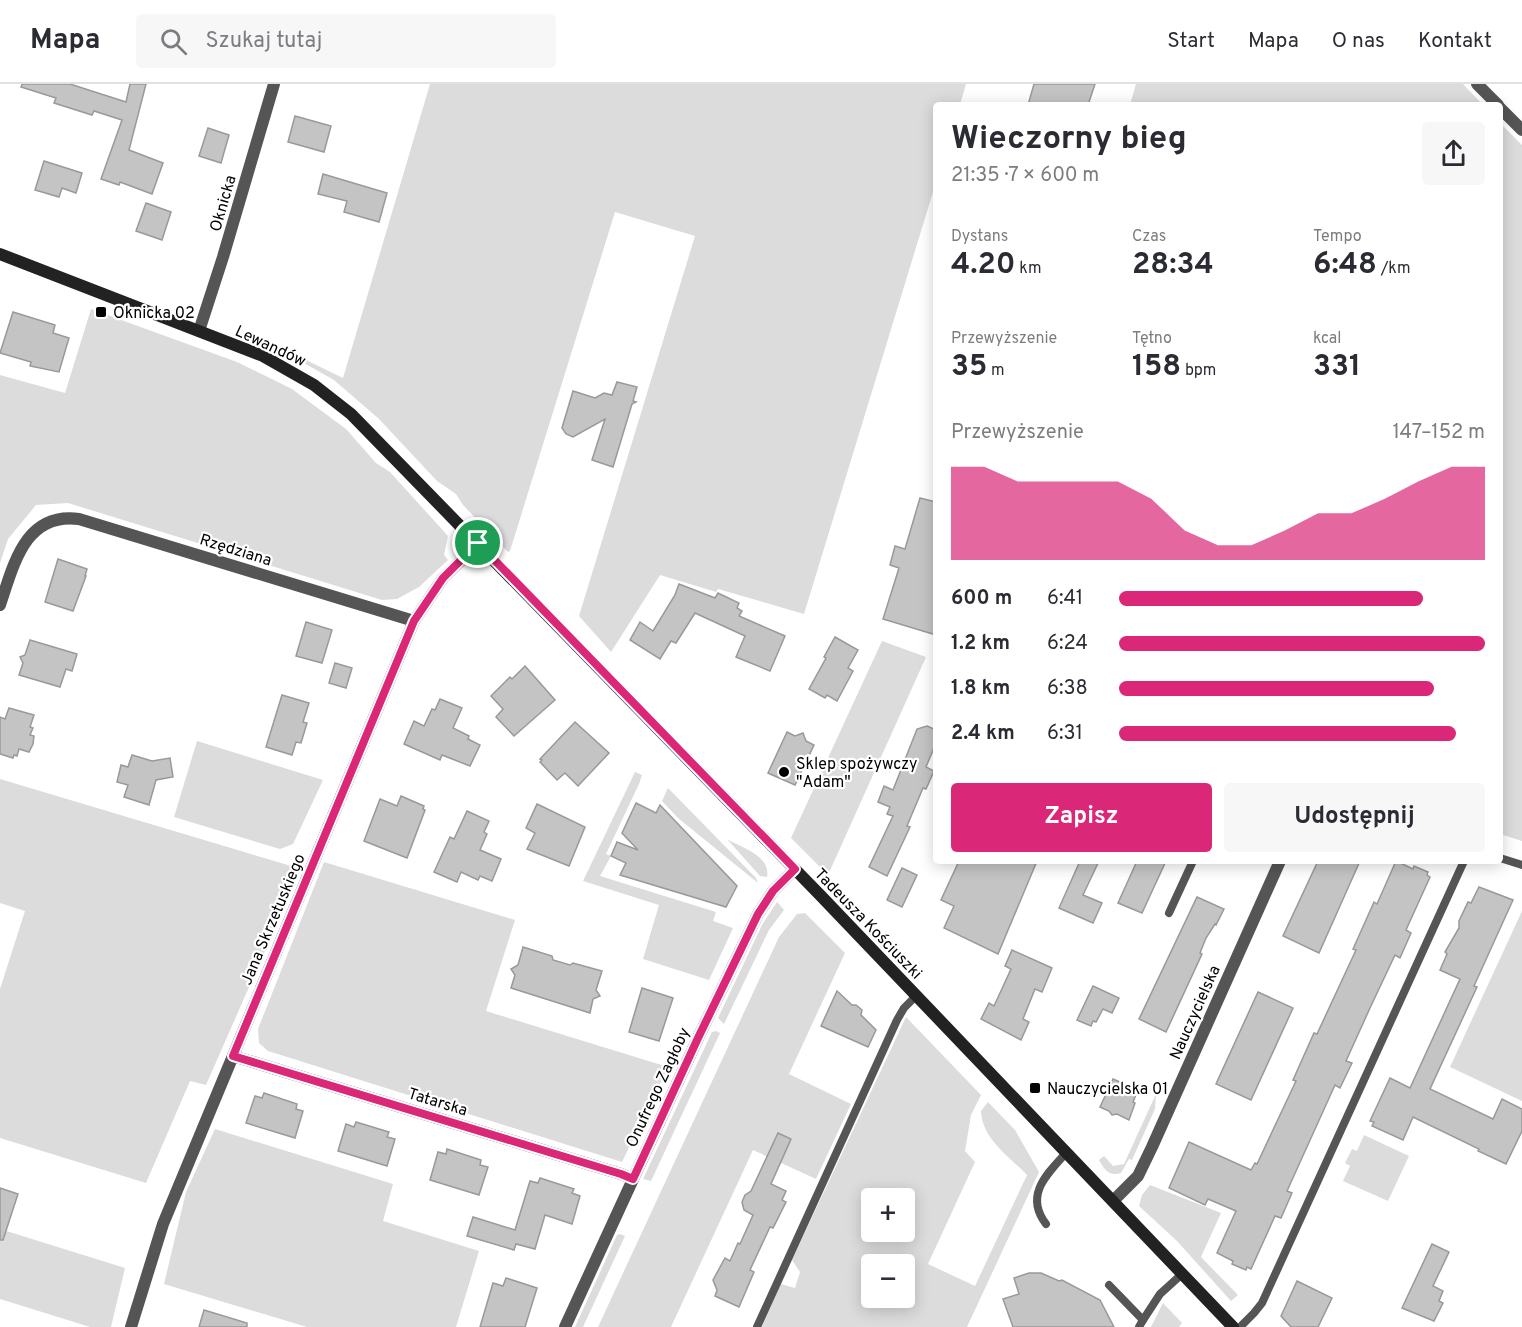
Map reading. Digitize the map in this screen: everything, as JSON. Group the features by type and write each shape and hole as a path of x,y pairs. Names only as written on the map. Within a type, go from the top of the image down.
{"street":[{"name":"Oknicka","path":"199,331 274,84"},
{"path":"1477,84 1495,102"},
{"path":"1503,110 1522,130"},
{"name":"Lewandów","path":"0,254 273,361 300,376 351,414 478,543"},
{"name":"Rzędziana","path":"0,605 23,544 34,531 47,522 63,517 79,519 414,621"},
{"name":"Jana Skrzetuskiego","path":"131,1327 163,1224 414,621 443,578 478,543"},
{"name":"Tadeusza Kościuszki","path":"478,543 795,869 1233,1327"},
{"name":"Nauczycielska","path":"1113,1201 1134,1181 1140,1171 1279,864"},
{"name":"Onufrego Zagłoby","path":"565,1327 698,1038 758,914 773,891 795,869"},
{"name":"Tatarska","path":"233,1056 633,1179"}],"lane":[{"path":"1503,859 1522,865"},
{"path":"1169,913 1192,864"},
{"path":"1240,1327 1262,1303 1463,864"},
{"path":"757,1327 897,1020 904,1008 916,996"},
{"path":"1046,1224 1039,1209 1037,1193 1044,1178 1066,1153"},
{"path":"1109,1285 1141,1324 1160,1294 1182,1274"}],"shaded area":[{"path":"430,84 966,84 961,102 933,102 933,192 804,614 660,575 611,652 579,616 695,236 615,212 508,552 463,505 456,494 437,481 379,419 334,380 269,342 343,378"},
{"path":"1136,84 1463,84 1480,102 1131,102"},
{"path":"1503,126 1522,145 1522,841 1503,835"},
{"path":"91,309 237,362 292,389 346,429 376,463 390,472 448,536 444,555 448,560 419,587 397,599 382,600 68,503 36,505 8,539 0,563 0,375 65,393"},
{"path":"882,641 926,657 828,875 791,838"},
{"path":"197,741 323,780 293,844 280,849 174,817"},
{"path":"635,772 642,775 639,784 606,854 611,856 600,876 716,912 713,921 733,928 709,980 643,959 659,905 583,881"},
{"path":"0,779 301,869 206,1085 190,1081 146,1183 0,1138 0,989 25,911 0,903"},
{"path":"668,788 756,878 758,883 678,818 662,801"},
{"path":"727,839 760,858 767,869 767,877 760,876"},
{"path":"324,862 515,920 486,1011 668,1067 622,1162 268,1051 259,1043 258,1029"},
{"path":"777,902 784,910 769,930 724,1024 718,1018 762,925"},
{"path":"1522,911 1522,1101 1450,1067"},
{"path":"805,913 845,953 789,1074 851,1104 816,1179 753,1150 671,1327 598,1327 779,937 797,914"},
{"path":"906,1017 981,1095 971,1115 965,1151 975,1162 928,1264 975,1286 1027,1175 991,1139 986,1130 981,1111 988,1102 1015,1130 1039,1172 967,1327 762,1327 781,1284 795,1288 800,1272 792,1260"},
{"path":"712,1032 720,1033 651,1181 643,1179"},
{"path":"1156,1094 1155,1109 1132,1160 1129,1159 1121,1173 1110,1173 1099,1160 1104,1156 1113,1166 1124,1164"},
{"path":"215,1129 393,1184 383,1221 479,1251 456,1327 307,1327 164,1284 186,1192"},
{"path":"1364,1135 1409,1156 1388,1201 1343,1181 1350,1166 1345,1163 1352,1149 1357,1151"},
{"path":"1150,1185 1221,1213 1201,1257 1238,1295 1231,1301 1177,1241 1139,1206 1142,1195"},
{"path":"0,1229 125,1268 111,1327 90,1327 0,1299"},
{"path":"617,1235 625,1236 583,1327 575,1327"},
{"path":"1163,1303 1182,1323 1179,1327 1151,1327"}],"building":[{"path":"22,84 70,84 126,102 130,84 146,84 129,150 163,163 152,194 120,182 119,185 101,179 122,120 94,111 92,115 54,103 56,98 21,87"},
{"path":"1034,84 1095,84 1089,102 1029,102"},
{"path":"295,116 331,126 324,152 288,142"},
{"path":"208,128 229,135 221,163 199,156"},
{"path":"44,161 82,173 76,193 62,188 59,197 35,190"},
{"path":"323,174 387,193 379,222 344,212 347,201 318,194"},
{"path":"146,203 171,212 162,240 136,231"},
{"path":"13,312 55,325 53,333 69,338 59,372 30,366 31,362 0,353"},
{"path":"617,382 637,387 633,401 636,402 632,404 613,467 592,460 605,419 573,437 566,434 562,428 573,391 595,398 604,393 612,395"},
{"path":"920,498 933,501 933,634 883,619 899,568 890,565 895,546 905,549"},
{"path":"58,559 87,569 73,611 45,602"},
{"path":"679,584 715,598 718,593 739,603 737,608 742,611 739,616 785,636 770,671 736,657 745,636 695,613 676,643 671,641 660,659 630,640 640,622 653,631 675,595"},
{"path":"306,622 332,630 322,663 296,656"},
{"path":"835,637 858,650 848,668 853,671 837,701 827,695 825,698 809,689"},
{"path":"30,640 77,654 72,671 66,669 60,687 19,675 23,663 20,657 25,655"},
{"path":"335,663 352,668 346,688 329,683"},
{"path":"525,666 555,700 514,736 496,717 503,709 491,696"},
{"path":"282,695 309,703 303,722 307,723 301,743 296,742 292,755 266,747"},
{"path":"440,699 462,708 453,728 480,745 470,766 442,755 440,760 404,744 414,721 424,726"},
{"path":"9,708 34,715 30,727 33,728 30,735 34,736 33,744 29,752 19,749 17,756 14,755 13,758 0,754 0,717 5,719"},
{"path":"575,722 609,753 578,786 565,773 557,780 540,762 542,760 540,759"},
{"path":"927,726 933,729 933,750 926,767 933,770 933,773 926,789 923,788 907,826 910,827 887,876 869,867 893,816 887,814 890,807 878,802 884,786 893,790 917,729"},
{"path":"787,732 795,736 803,733 806,741 814,745 795,785 768,773"},
{"path":"132,755 152,761 170,758 173,777 156,780 149,805 124,797 128,785 117,782 121,765 128,767"},
{"path":"401,796 424,806 425,810 407,858 364,841 380,799 397,806"},
{"path":"636,803 656,813 660,805 737,886 726,907 620,875 626,863 611,856 617,842 638,850 622,833"},
{"path":"537,804 585,827 569,866 527,849 535,833 526,828"},
{"path":"467,811 489,821 484,832 487,834 480,850 501,859 492,881 480,876 478,880 461,872 457,882 434,872 450,837 454,839"},
{"path":"958,864 1036,864 998,954 944,928 954,906 941,900"},
{"path":"1079,864 1098,864 1083,895 1102,903 1093,923 1059,908"},
{"path":"1136,864 1165,864 1142,913 1118,903"},
{"path":"1317,864 1359,864 1319,953 1283,936"},
{"path":"1395,864 1402,864 1413,869 1414,866 1428,872 1427,875 1430,877 1406,930 1411,933 1400,958 1395,955 1370,1008 1346,1061 1352,1063 1340,1088 1335,1085 1287,1191 1292,1193 1281,1218 1275,1216 1251,1269 1247,1267 1246,1270 1232,1264 1233,1261 1217,1253 1236,1211 1208,1199 1205,1205 1169,1188 1189,1142 1251,1170 1255,1163 1257,1164 1296,1081 1293,1080 1314,1033 1317,1034 1356,950 1353,949 1374,902 1377,904"},
{"path":"902,868 917,875 902,907 887,900"},
{"path":"1479,887 1513,900 1474,986 1477,987 1430,1089 1493,1119 1502,1099 1522,1109 1522,1131 1506,1164 1413,1117 1403,1140 1372,1126 1374,1122 1370,1121 1390,1078 1410,1088 1460,979 1440,970 1447,954 1445,952 1459,928 1459,921 1468,902 1471,903"},
{"path":"1197,897 1224,909 1206,938 1200,953 1202,954 1166,1032 1139,1019"},
{"path":"523,947 552,956 553,960 602,971 596,990 600,996 593,999 590,1013 511,988 515,975 511,969 518,965"},
{"path":"1012,950 1052,968 1042,992 1035,989 1023,1019 1029,1022 1021,1040 981,1019 989,1003 994,1006 1011,969 1005,966"},
{"path":"1093,986 1119,998 1112,1013 1103,1009 1091,1026 1077,1020"},
{"path":"642,988 673,998 659,1041 629,1032"},
{"path":"837,991 852,1005 862,1010 861,1015 876,1030 868,1047 821,1026"},
{"path":"1258,992 1293,1008 1251,1100 1216,1084"},
{"path":"1113,1079 1138,1090 1129,1120 1117,1114 1112,1115 1100,1107"},
{"path":"264,1093 297,1104 296,1109 303,1111 295,1138 246,1123 255,1096 262,1098"},
{"path":"356,1122 389,1132 387,1137 395,1139 387,1166 338,1151 346,1124 354,1127"},
{"path":"778,1133 791,1139 771,1184 786,1191 782,1200 786,1202 773,1228 770,1227 750,1270 754,1272 739,1307 715,1296 717,1290 713,1280 725,1258 730,1261 753,1215 744,1210 742,1202 745,1195 751,1191"},
{"path":"447,1149 481,1160 480,1165 488,1167 479,1195 430,1180 438,1152 446,1154"},
{"path":"540,1178 574,1189 572,1193 580,1196 572,1224 545,1215 535,1249 516,1244 514,1250 467,1236 473,1217 515,1230 530,1181 538,1183"},
{"path":"0,1188 18,1194 3,1240 0,1240"},
{"path":"1432,1244 1449,1252 1433,1286 1443,1291 1439,1301 1443,1303 1434,1321 1402,1308"},
{"path":"1029,1273 1041,1273 1059,1281 1062,1280 1100,1300 1114,1327 1013,1327 1003,1299 1019,1294 1014,1278"},
{"path":"506,1278 537,1288 525,1327 480,1327 493,1283 503,1286"},
{"path":"1297,1281 1332,1298 1318,1327 1291,1327 1281,1316"},
{"path":"204,1310 247,1323 247,1327 199,1327"}],"place":[{"name":"Oknicka 02","path":"101,312"},
{"name":"Sklep spożywczy \"Adam\"","path":"784,772"},
{"name":"Nauczycielska 01","path":"1035,1088"}],"route":[{"path":"478,543 795,869 773,891 758,914 633,1179 233,1056 414,621 443,578 478,543"}]}
